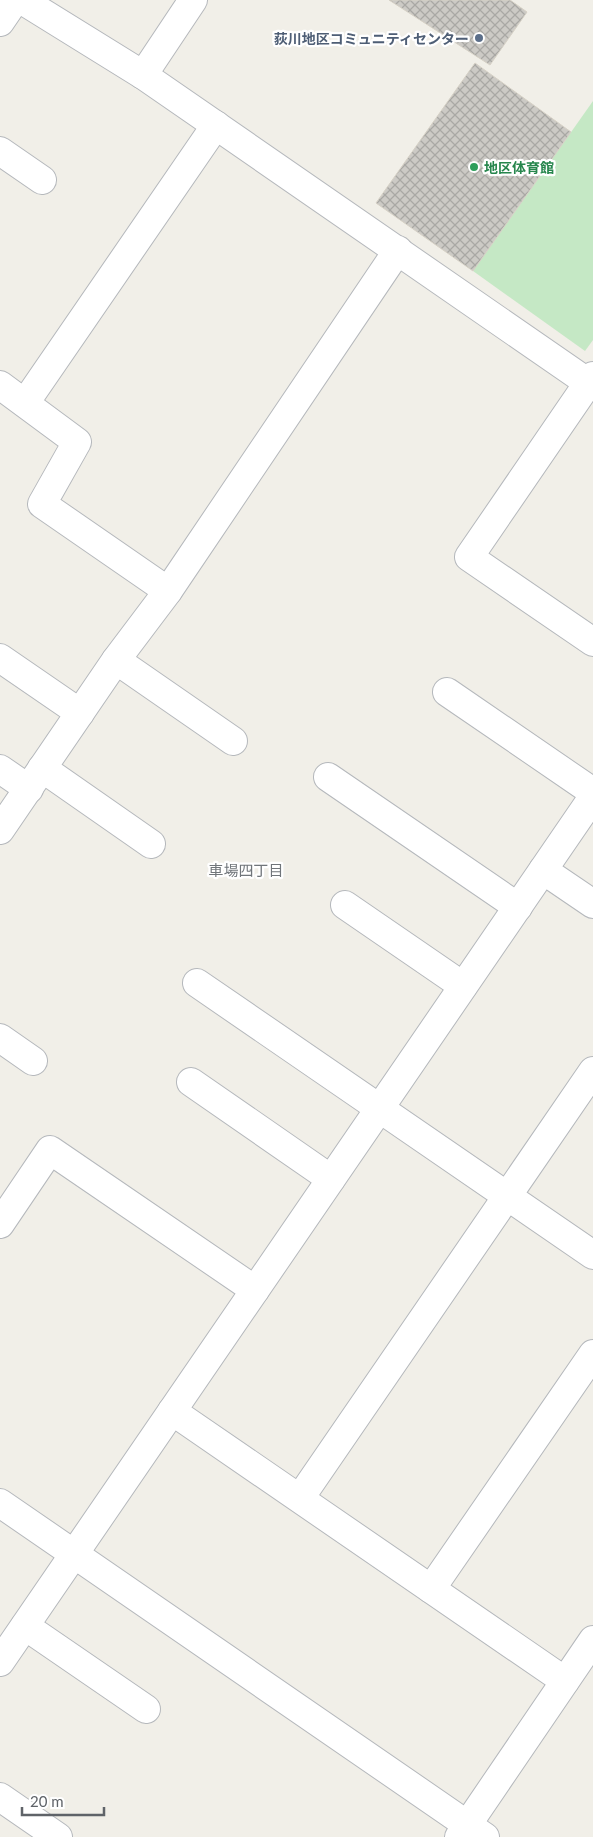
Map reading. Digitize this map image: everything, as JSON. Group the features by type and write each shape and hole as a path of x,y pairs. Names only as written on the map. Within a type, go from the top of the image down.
{"street":[{"path":"0,22 15,0"},
{"path":"22,0 143,75 592,381 469,557 593,642"},
{"path":"143,75 193,0"},
{"path":"25,403 216,125"},
{"path":"0,151 42,180"},
{"path":"0,830 116,660 168,591 398,250"},
{"path":"0,386 77,442 42,504 168,591"},
{"path":"0,658 80,714"},
{"path":"116,660 233,741"},
{"path":"447,692 593,792"},
{"path":"0,769 36,779 151,844"},
{"path":"328,777 518,908"},
{"path":"0,1662 593,797"},
{"path":"543,870 593,904"},
{"path":"345,905 463,986"},
{"path":"197,983 593,1255"},
{"path":"0,1038 33,1061"},
{"path":"300,1498 593,1071"},
{"path":"191,1082 331,1179"},
{"path":"0,1224 50,1150 255,1290"},
{"path":"431,1589 593,1354"},
{"path":"172,1411 566,1681"},
{"path":"0,1503 470,1833 593,1640"},
{"path":"25,1626 146,1709"},
{"path":"0,1797 58,1837"}],"green space":[{"path":"593,101 593,340 585,351 473,271"}],"building":[{"name":"荻川地区コミュニティセンター","path":"389,0 510,0 527,12 490,65"},
{"name":"地区体育館","path":"475,63 571,132 473,271 376,203"}],"place":[{"name":"荻川地区コミュニティセンター","path":"479,38"},
{"name":"地区体育館","path":"474,167"}],"district":[{"name":"車場四丁目","path":"246,870"}]}
